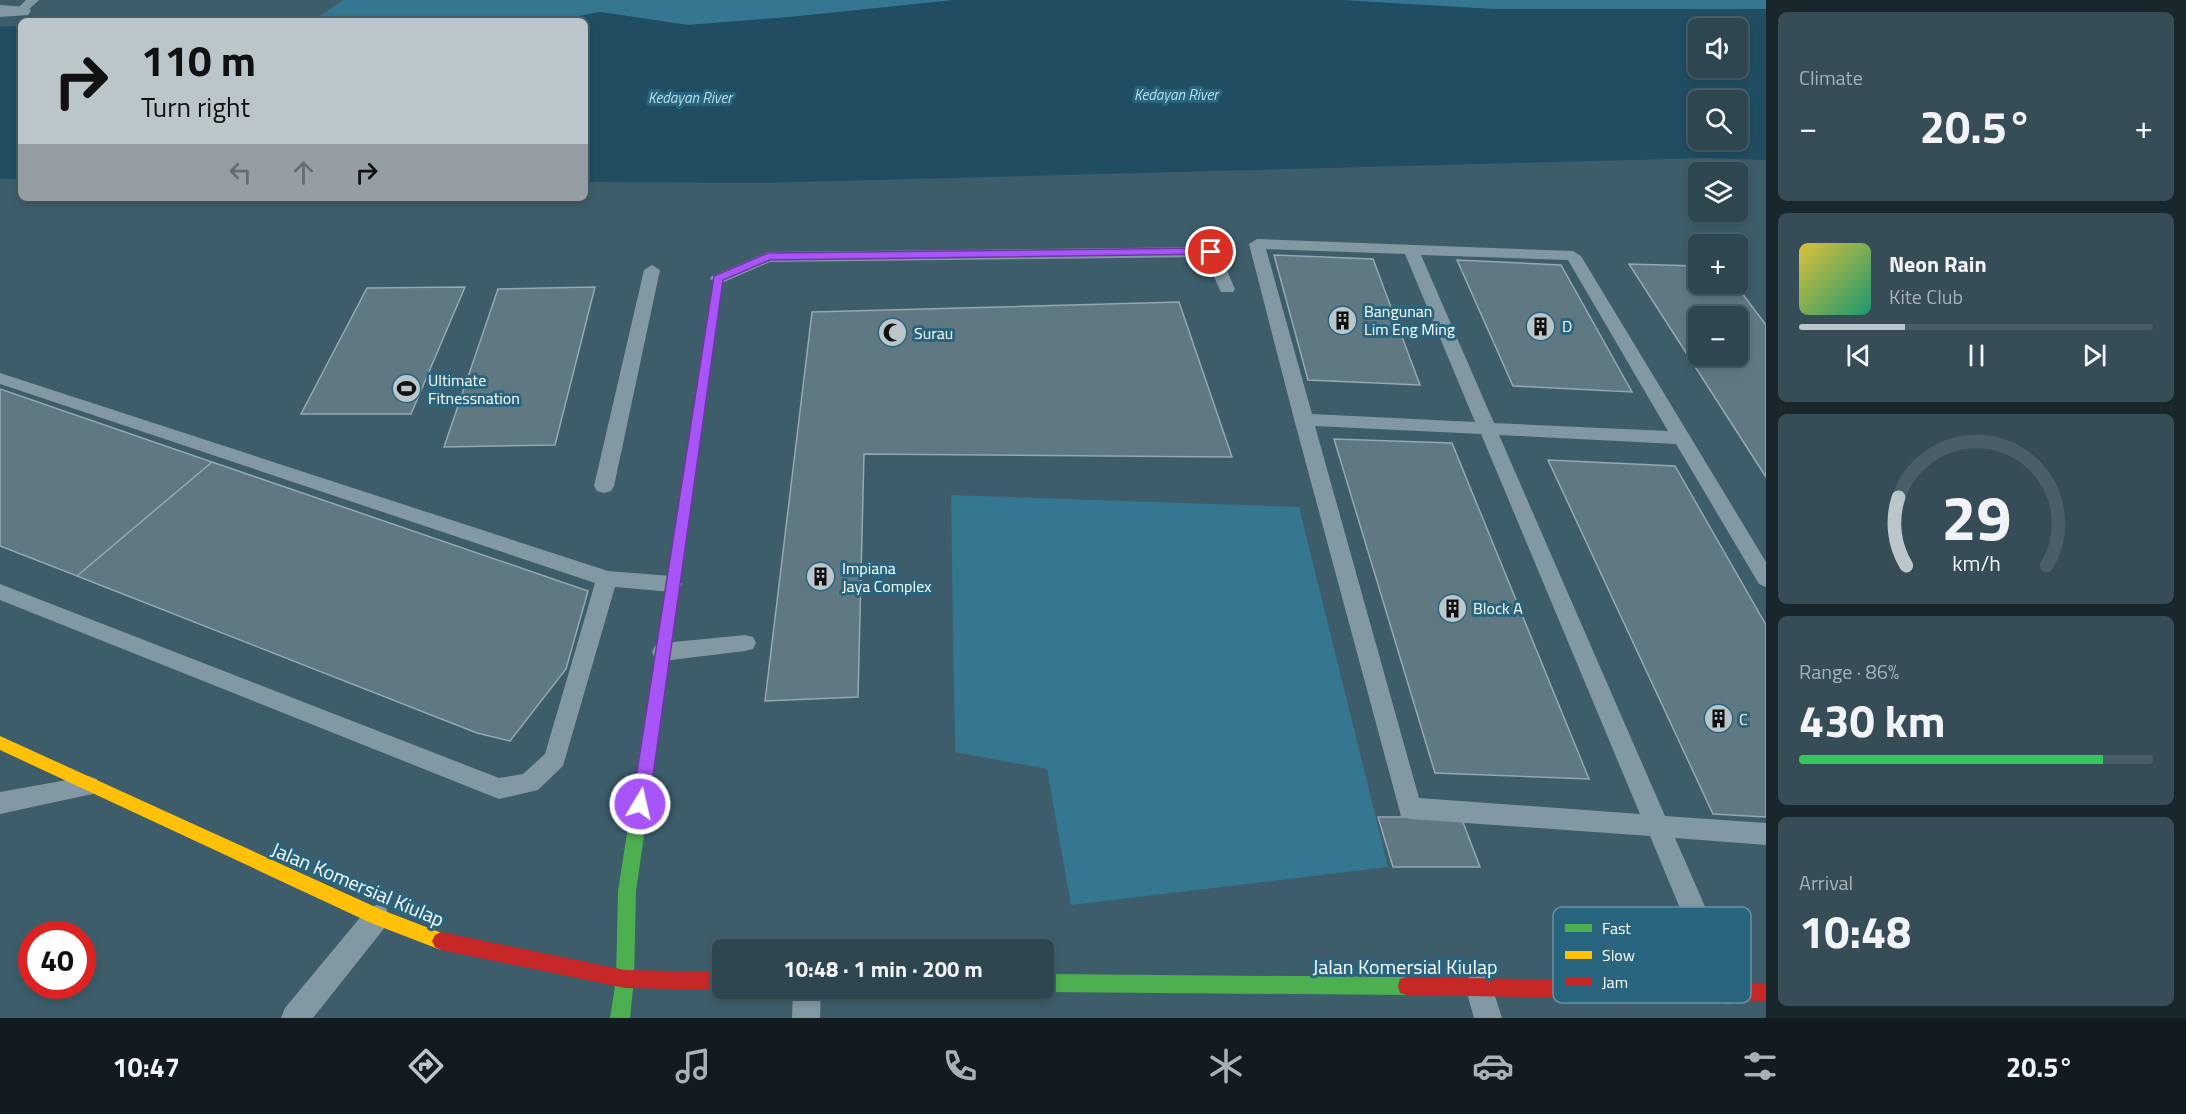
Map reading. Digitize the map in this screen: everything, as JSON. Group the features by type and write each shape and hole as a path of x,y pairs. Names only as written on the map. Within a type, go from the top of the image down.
{"street":[{"path":"0,11 27,6"},
{"path":"620,1018 625,979 627,891 718,279"},
{"name":"Jalan Komersial Kiulap","path":"0,743 377,917 441,941 625,979 712,981"},
{"name":"Jalan Komersial Kiulap","path":"1054,983 1553,987"},
{"name":"Jalan Komersial Kiulap","path":"1751,992 1766,992"}],"lane":[{"path":"1766,579 1573,256 1257,244 1410,808 1766,834"},
{"path":"1411,250 1692,907"},
{"path":"718,279 768,257 1211,252 1227,289"},
{"path":"604,486 652,270"},
{"path":"0,378 607,579 672,584"},
{"path":"1303,419 1683,438"},
{"path":"0,592 499,789 530,783 555,759 607,579"},
{"path":"663,652 745,643"},
{"path":"0,803 91,785"},
{"path":"295,1018 377,917"},
{"path":"1479,986 1488,1018"},
{"path":"806,1018 807,999"}],"shaded area":[{"path":"343,0 955,0 688,25 600,12 569,18 317,18"},
{"path":"1340,0 1766,0 1766,9 1492,9"},
{"path":"951,495 1299,507 1388,867 1071,905 1047,769 955,752"}],"water":[{"name":"Kedayan River","path":"955,0 1340,0 1492,9 1766,9 1766,160 1707,158 758,183 588,182 588,18 569,18 600,12 688,25"},
{"path":"18,26 18,179 0,179 0,27"}],"building":[{"name":"Bangunan Lim Eng Ming","path":"1274,255 1373,259 1420,385 1308,380"},
{"name":"D","path":"1457,260 1561,265 1632,392 1513,386"},
{"path":"1629,264 1688,266 1688,294 1743,294 1766,325 1766,477 1695,366 1748,366 1748,306 1688,306 1688,356"},
{"path":"465,287 411,414 301,414 367,288"},
{"path":"595,287 555,445 444,447 498,289"},
{"name":"Impiana Jaya Complex","path":"1179,302 1232,457 864,454 858,697 765,701 812,312"},
{"path":"0,389 212,462 77,576 0,546"},
{"name":"Block A","path":"1334,439 1452,443 1589,779 1435,773"},
{"name":"C","path":"1548,460 1675,466 1766,625 1766,817 1713,814"},
{"path":"212,462 588,591 566,669 510,741 477,733 77,576"},
{"path":"1378,817 1461,817 1480,867 1393,867"}],"traffic: fast":[{"path":"620,1018 625,979 627,891 657,692"},
{"path":"1054,983 1407,986"}],"traffic: slow":[{"path":"0,743 377,917 441,941"}],"traffic: jam":[{"path":"657,692 718,279"},
{"path":"441,941 625,979 712,981"},
{"path":"1407,986 1553,988"},
{"path":"1751,992 1766,992"}],"place":[{"name":"Bangunan Lim Eng Ming","path":"1343,320"},
{"name":"D","path":"1541,326"},
{"name":"Surau","path":"893,333"},
{"name":"Ultimate Fitnessnation","path":"407,389"},
{"name":"Impiana Jaya Complex","path":"821,577"},
{"name":"Block A","path":"1452,608"},
{"name":"C","path":"1718,719"}],"route":[{"path":"640,804 718,279 768,257 1211,252"}]}
